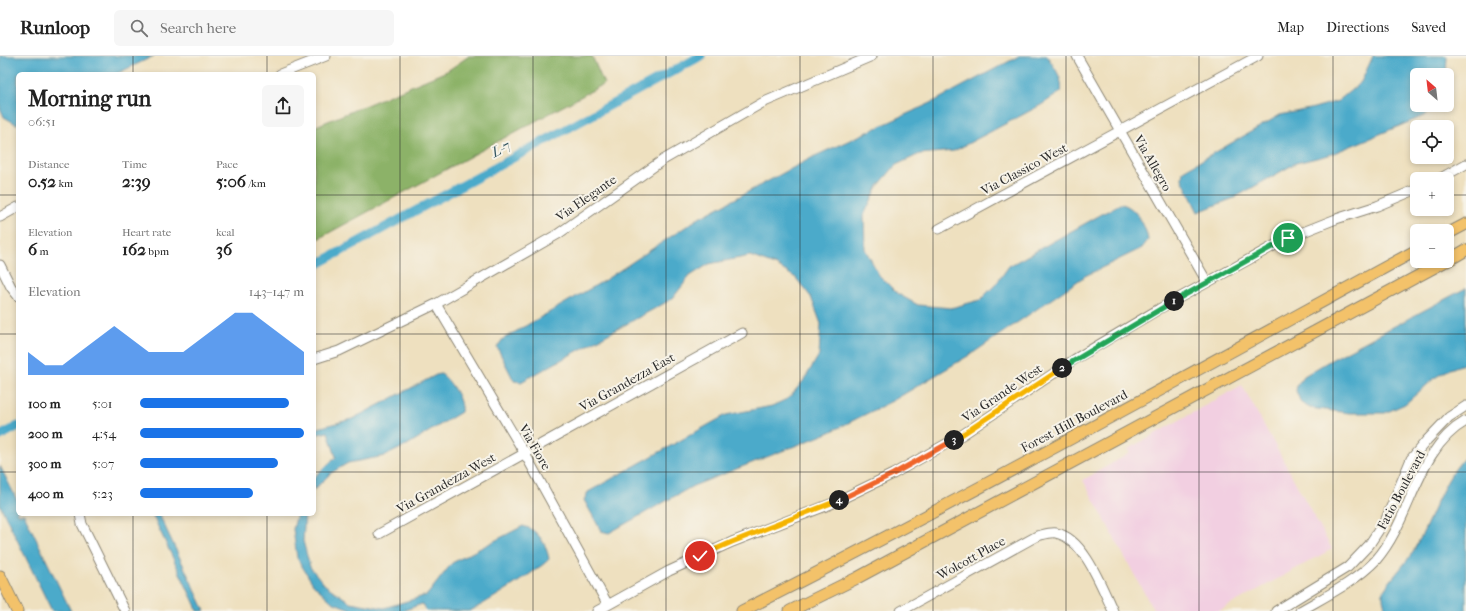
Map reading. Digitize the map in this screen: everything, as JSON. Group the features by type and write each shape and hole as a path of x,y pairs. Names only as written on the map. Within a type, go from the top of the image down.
{"main road":[{"path":"1454,230 1466,224"},
{"path":"1454,257 1466,250"},
{"name":"Forest Hill Boulevard","path":"742,611 853,555 1115,415 1410,254"},
{"path":"790,611 856,578 1434,268"},
{"path":"0,576 17,611"}],"street":[{"path":"285,72 326,56"},
{"name":"Via Elegante","path":"316,358 339,351 436,304 558,234 663,160 762,103 872,56"},
{"name":"Via Allegro","path":"1078,56 1207,282"},
{"name":"Via Classico West","path":"940,229 1258,56"},
{"path":"1452,172 1466,164"},
{"name":"Via Grande West","path":"597,611 669,571 732,542 831,504 893,474 962,435 1075,359 1207,282 1288,238 1377,206 1410,192"},
{"path":"0,217 16,208"},
{"path":"0,265 11,287 16,293"},
{"name":"Via Fiore","path":"436,304 525,454 608,605"},
{"name":"Via Grandezza East","path":"525,454 742,333"},
{"name":"Fatio Boulevard","path":"1276,611 1348,567 1369,545 1386,519 1411,459 1426,440 1449,417 1466,406"},
{"name":"Fatio Boulevard","path":"1300,611 1310,608 1360,575 1376,559 1401,522 1423,469 1444,440 1466,421"},
{"name":"Via Grandezza West","path":"379,534 525,454"},
{"path":"80,516 82,524 125,611"},
{"name":"Wolcott Place","path":"901,611 1037,536 1055,533 1071,540 1086,556 1113,611"},
{"path":"1303,594 1310,608"},
{"path":"1292,602 1296,611"}],"shaded area":[{"path":"1242,385 1332,549 1219,611 1154,611 1083,480 1130,453 1128,449"}],"green space":[{"path":"469,56 592,56 604,84 316,240 316,126 447,71"}],"water":[{"path":"0,56 154,56 120,72 16,72 16,124 4,117 0,108"},
{"path":"1019,56 1047,56 1060,78 1062,87 1061,92 1041,105 954,151 920,154 896,165 878,186 864,215 865,249 879,275 898,294 918,305 951,308 980,300 996,284 1009,266 1120,204 1125,205 1135,212 1145,229 1148,240 1142,248 1085,276 973,353 894,400 828,433 693,486 609,533 601,531 584,500 588,492 726,415 772,406 789,398 804,380 819,355 821,324 811,297 796,278 777,266 750,256 709,264 690,276 672,299 521,382 514,381 497,347 503,339 605,280 699,218 815,156 931,103"},
{"path":"1373,56 1447,56 1446,68 1410,68 1410,112 1429,112 1426,115 1410,120 1410,122 1329,155 1296,163 1234,198 1198,212 1182,179 1183,171 1280,115 1338,101 1361,82"},
{"path":"1466,288 1466,363 1450,369 1436,377 1405,404 1385,413 1349,413 1310,408 1301,403 1296,391 1297,385 1304,376 1329,361"},
{"path":"441,374 445,377 455,391 460,402 461,412 407,445 385,456 348,463 331,473 316,488 316,475 336,457 328,432 316,435 316,428 352,419 436,375"},
{"path":"1466,456 1466,611 1386,611 1383,598 1384,590 1410,556 1424,531 1442,491 1457,467"},
{"path":"0,466 16,498 16,516 25,516 71,611 52,611 0,505"},
{"path":"153,516 160,516 205,611 198,611"},
{"path":"296,516 305,516 303,541 310,567 325,585 350,602 384,608 427,595 452,563 523,526 529,528 541,538 549,559 536,570 510,587 469,611 426,611 422,604 402,611 355,611 332,602 313,584 297,558 293,529"}],"waterway":[{"name":"L-7","path":"316,265 701,56"},
{"name":"L-7","path":"0,436 16,427"}],"route":[{"path":"700,556 732,542 831,504 893,474 962,435 1075,359 1159,309 1288,238"}]}
